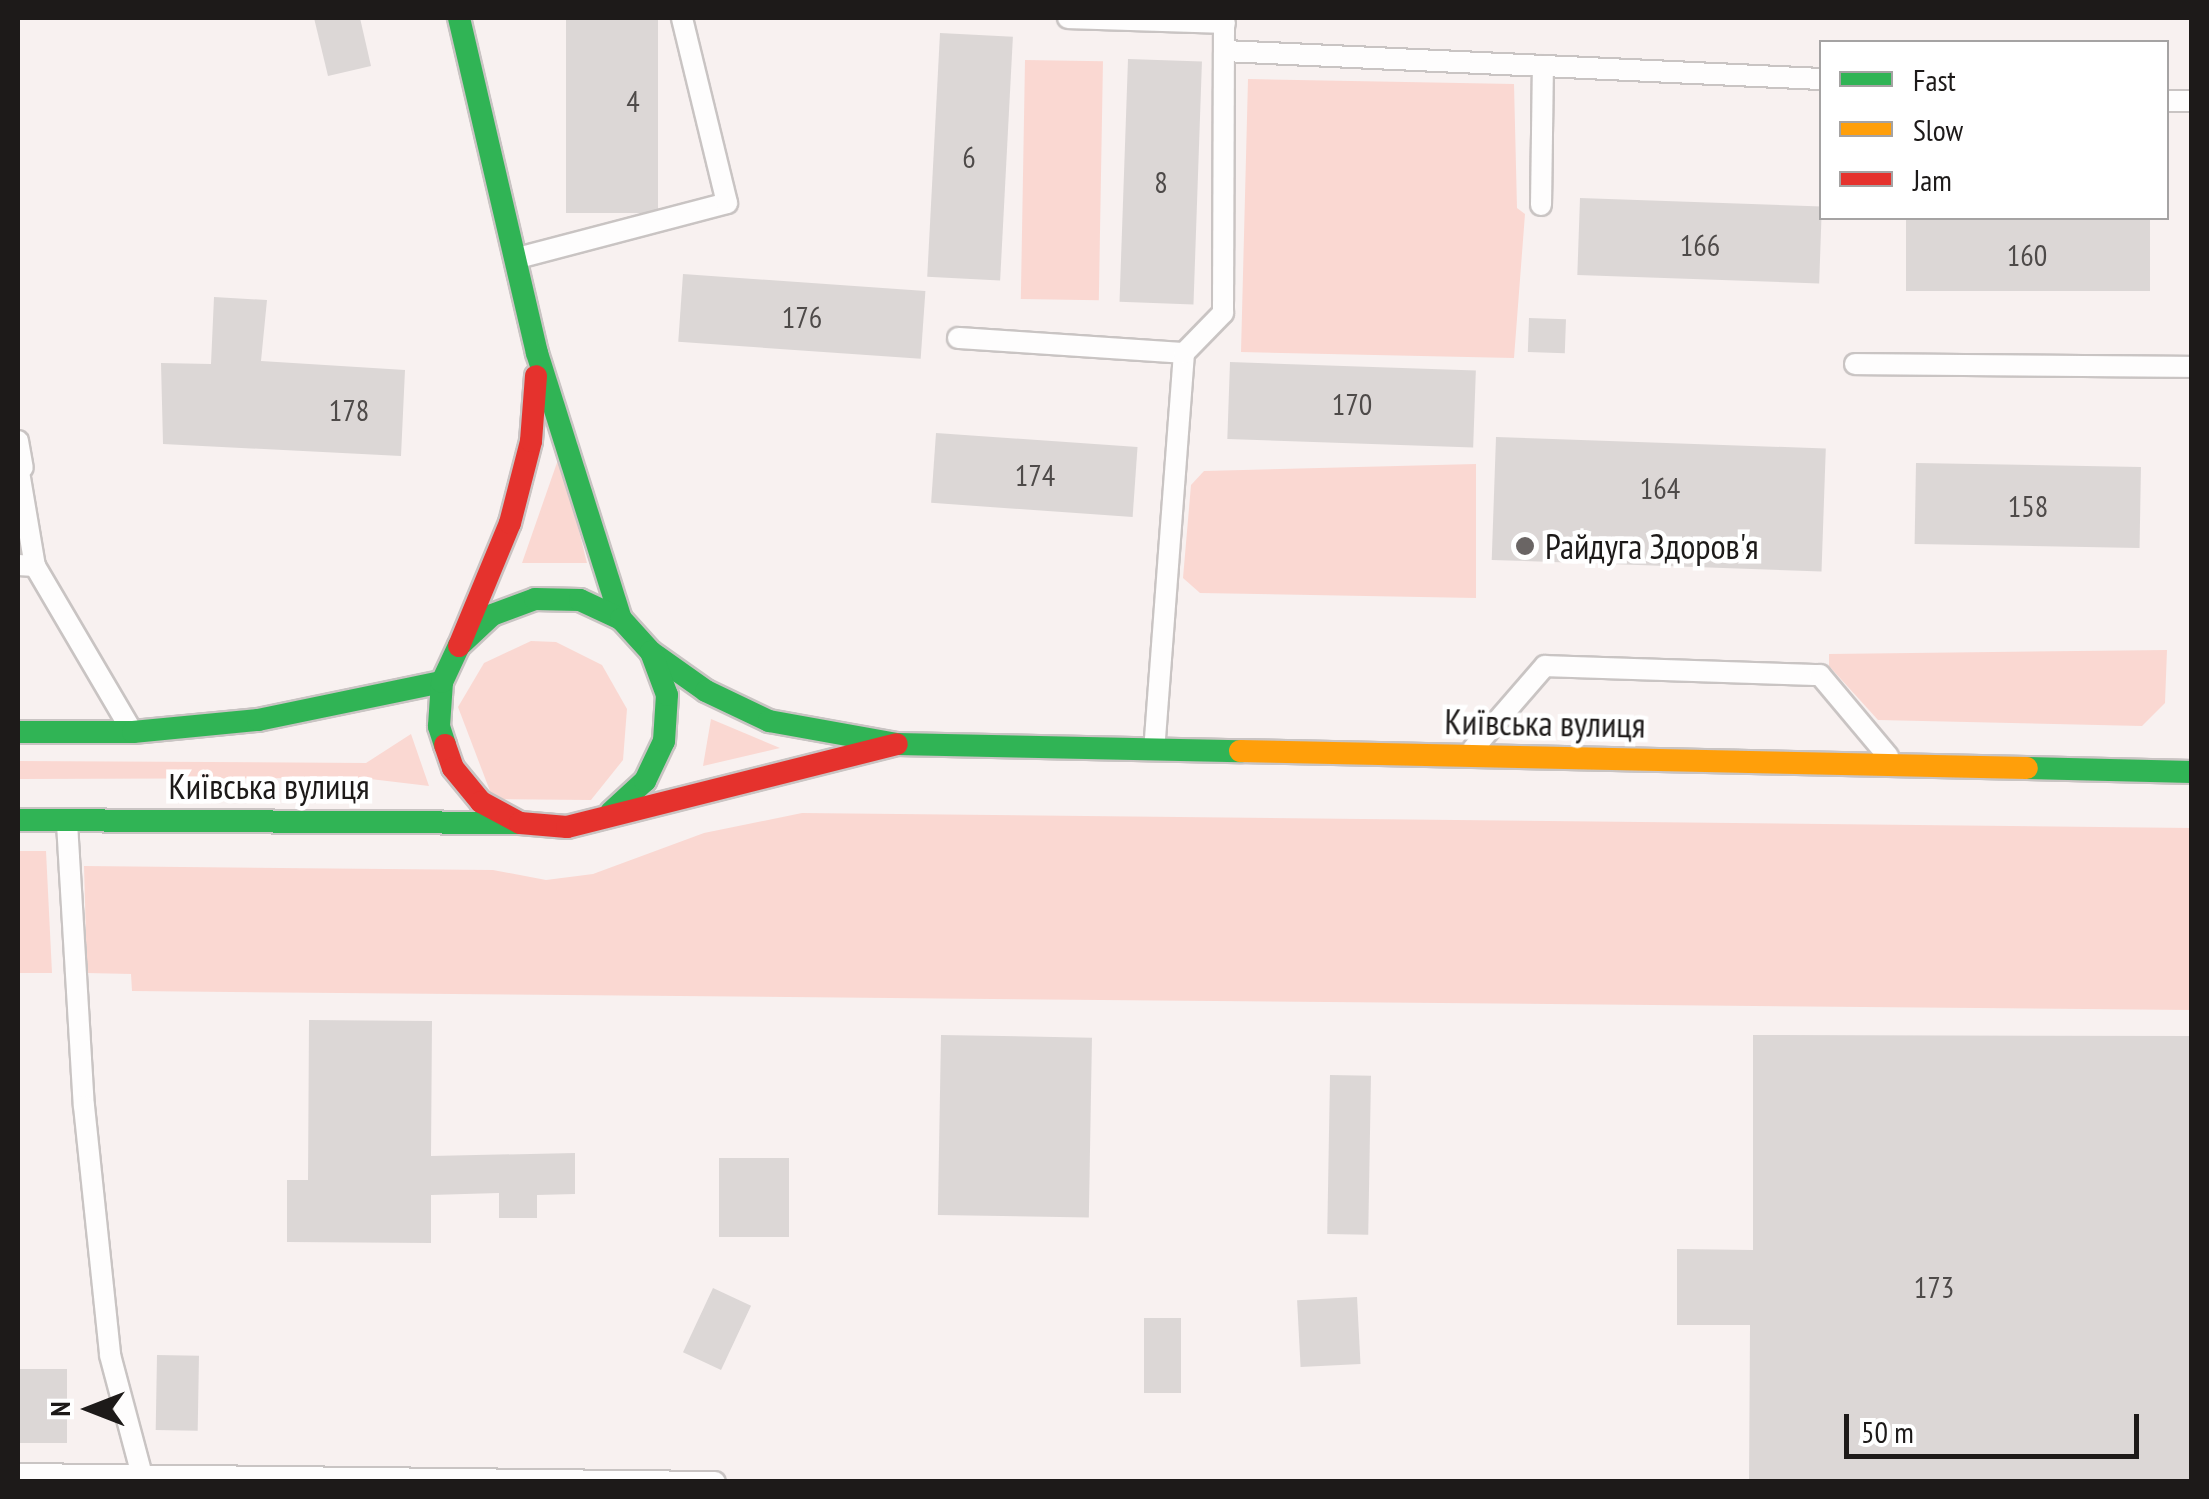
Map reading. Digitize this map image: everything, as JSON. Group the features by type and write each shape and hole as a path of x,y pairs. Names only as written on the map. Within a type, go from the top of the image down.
{"main road":[{"path":"460,18 537,353 621,620"},
{"path":"537,353 531,442 510,523 442,682 439,726 452,768 481,802 520,823 567,827 611,812 897,744"},
{"path":"459,646 492,615 535,599 580,600 621,620 651,652 706,691 769,721 897,744"},
{"path":"611,812 645,782 664,741 667,695 651,652"},
{"name":"Київська вулиця","path":"18,732 132,732 258,720 442,682"},
{"name":"Київська вулиця","path":"897,744 2192,772"},
{"name":"Київська вулиця","path":"18,820 520,823"}],"lane":[{"path":"516,258 726,203 682,18"},
{"path":"1068,18 1224,20 1222,313 1184,353 1154,750"},
{"path":"1224,52 1819,79"},
{"path":"1540,205 1542,66"},
{"path":"958,338 1184,353"},
{"path":"1855,364 2192,367"},
{"path":"18,440 26,566 132,732"},
{"path":"1466,756 1545,666 1820,675 1895,766"},
{"path":"68,821 84,1106 110,1356 142,1474"},
{"path":"18,1474 715,1482"}],"shaded area":[{"path":"1025,60 1103,61 1099,300 1021,299"},
{"path":"1248,79 1514,84 1517,208 1525,214 1514,358 1241,352"},
{"path":"560,454 587,563 522,563"},
{"path":"1476,464 1476,598 1200,593 1183,578 1191,485 1204,471"},
{"path":"531,641 556,642 602,665 627,709 623,760 591,800 493,799 458,707 484,663"},
{"path":"2167,650 2165,703 2142,726 1878,720 1829,666 1829,654"},
{"path":"711,719 780,748 703,766"},
{"path":"411,734 429,786 362,778 18,779 18,761 366,763"},
{"path":"802,813 2191,828 2191,1010 132,991 131,974 87,973 84,866 493,870 546,880 593,874 704,833"},
{"path":"18,851 46,851 52,973 18,973"}],"building":[{"path":"314,18 360,18 371,66 328,76"},
{"path":"566,18 658,18 658,213 566,213"},
{"path":"940,33 1013,37 1000,280 927,277"},
{"path":"1128,59 1202,62 1193,304 1120,302"},
{"path":"1580,198 1819,206 1819,283 1577,275"},
{"path":"1906,220 2150,220 2150,291 1906,291"},
{"path":"683,274 925,291 921,359 678,342"},
{"path":"214,297 267,300 261,361 405,370 401,456 163,444 161,363 211,364"},
{"path":"1529,318 1566,319 1565,353 1528,352"},
{"path":"1230,362 1476,371 1473,448 1227,439"},
{"path":"936,433 1138,447 1133,517 931,503"},
{"path":"1496,437 1826,449 1822,571 1492,560"},
{"path":"1916,463 2141,467 2140,548 1915,544"},
{"path":"309,1020 432,1021 431,1156 575,1153 575,1194 537,1195 537,1218 499,1218 499,1193 431,1195 431,1243 287,1242 287,1180 308,1180"},
{"path":"941,1035 1092,1038 1089,1218 938,1215"},
{"path":"1753,1035 2192,1036 2192,1482 1749,1482 1750,1325 1677,1325 1677,1249 1753,1250"},
{"path":"1330,1075 1371,1076 1368,1235 1327,1234"},
{"path":"719,1158 789,1158 789,1237 719,1237"},
{"path":"713,1288 751,1306 721,1370 683,1352"},
{"path":"1357,1297 1361,1364 1301,1367 1297,1300"},
{"path":"1144,1318 1181,1318 1181,1393 1144,1393"},
{"path":"157,1355 199,1356 198,1431 156,1430"},
{"path":"18,1369 67,1369 67,1443 18,1443"}],"traffic: fast":[{"path":"459,18 537,353 621,619"},
{"path":"445,745 439,726 442,682 459,646 492,615 535,599 580,600 621,619 651,652 706,691 769,721 897,744 1240,751"},
{"path":"611,812 645,781 664,741 667,695 651,652"},
{"path":"18,732 133,732 258,720 442,682"},
{"path":"2027,768 2192,772"},
{"path":"18,820 520,823"}],"traffic: slow":[{"path":"1240,751 2027,768"}],"traffic: jam":[{"path":"459,646 510,523 531,441 536,376"},
{"path":"445,745 453,768 481,802 520,823 567,827 897,744"}],"place":[{"name":"Райдуга Здоров'я","path":"1525,546"}]}
